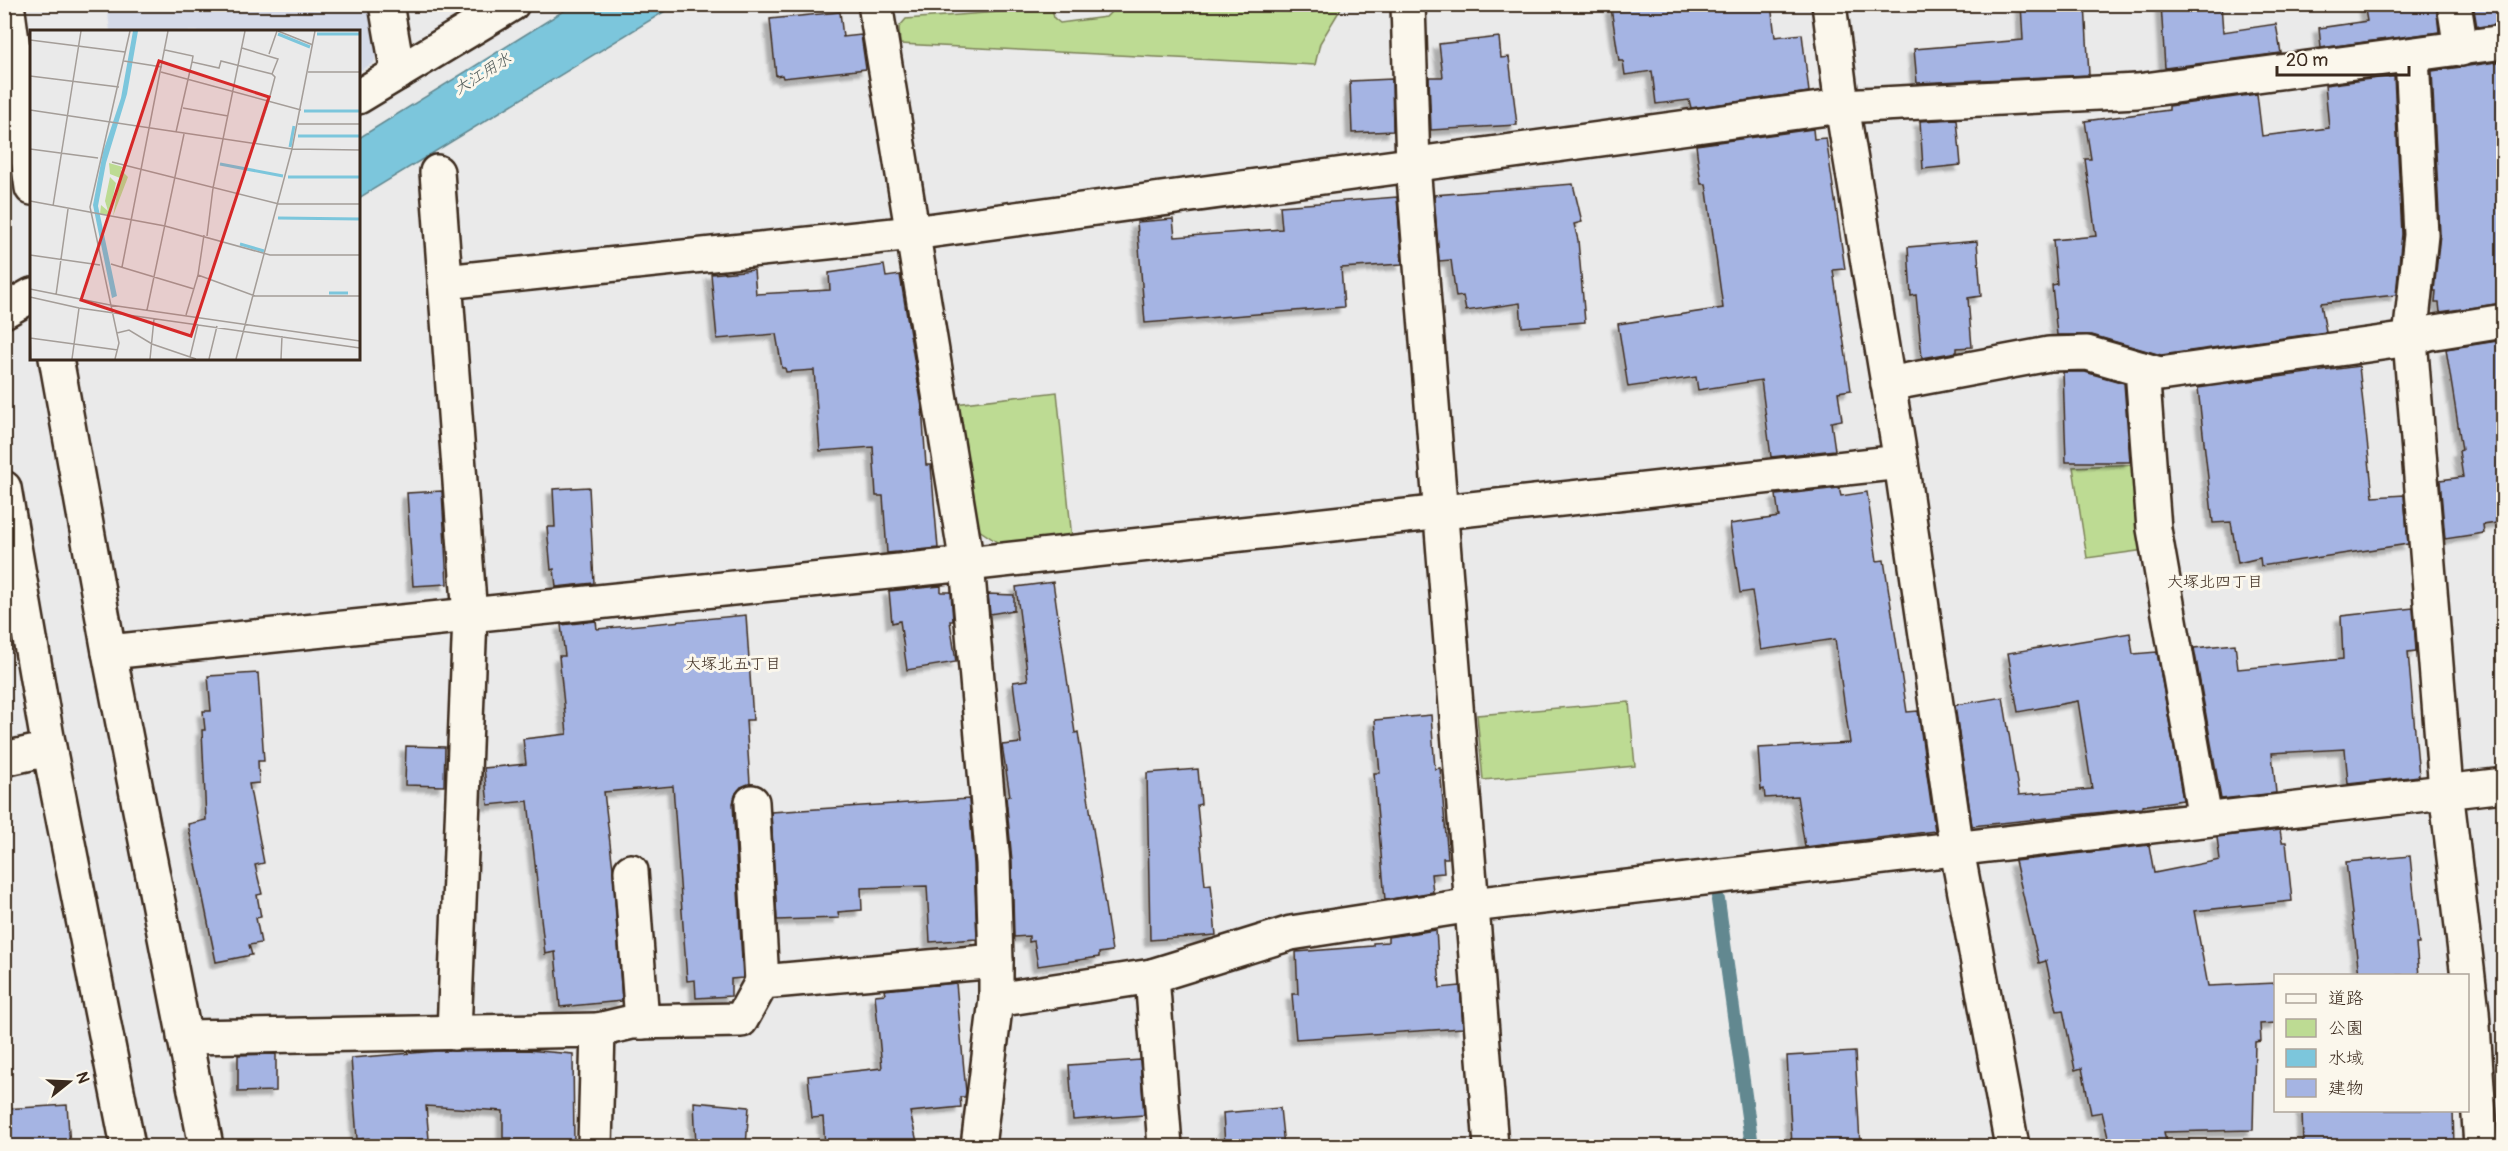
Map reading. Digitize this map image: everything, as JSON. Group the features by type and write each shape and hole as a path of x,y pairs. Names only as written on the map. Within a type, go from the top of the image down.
{"street":[{"path":"7,4 30,173"},
{"path":"386,4 398,73"},
{"path":"360,96 512,4"},
{"path":"875,4 967,564 993,863 996,961 996,1000 978,1146"},
{"path":"1408,4 1413,165 1491,1146"},
{"path":"1829,4 1842,106 1901,462 1957,850 2012,1146"},
{"path":"2454,4 2461,49"},
{"path":"445,282 913,233 1842,106 2137,91 2504,42"},
{"path":"2412,56 2421,235 2410,339 2446,790 2468,974"},
{"path":"437,172 470,616 454,1033"},
{"path":"4,311 30,296"},
{"path":"1888,384 2049,354 2087,353 2160,375 2410,339 2429,333 2504,321"},
{"path":"56,360 110,652 206,1146"},
{"path":"2142,369 2154,529 2205,819"},
{"path":"110,652 967,564 1901,462"},
{"path":"4,488 49,749 128,1146"},
{"path":"4,759 49,749"},
{"path":"996,1000 1152,976 1291,933 1472,905 2504,785"},
{"path":"184,1037 598,1030 632,1022 741,1020 762,982 752,802"},
{"path":"631,871 642,1022"},
{"path":"762,982 996,961"},
{"path":"1152,976 1165,1146"},
{"path":"2469,986 2481,1146"},
{"path":"595,1146 598,1030"}],"shaded area":[{"path":"107,5 374,5 380,38 374,63 360,70 360,30 110,30"}],"green space":[{"path":"1111,4 1343,5 1320,43 1315,65 900,44 899,27 906,19 1052,8 1054,18 1060,23 1106,17 1111,12"},
{"path":"1057,392 1072,539 1003,546 976,528 955,404"},
{"path":"2138,464 2152,549 2087,558 2073,467"},
{"path":"1629,702 1635,766 1483,780 1477,715"}],"water":[{"name":"大江用水","path":"573,5 675,5 360,197 360,137"}],"building":[{"path":"1635,4 1771,4 1775,37 1802,34 1809,92 1691,108 1689,100 1656,104 1652,71 1625,75 1623,61 1619,61 1611,8"},
{"path":"2021,4 2085,4 2089,75 1917,83 1914,49 2023,40"},
{"path":"2161,4 2221,4 2223,32 2276,24 2281,53 2165,68"},
{"path":"2364,4 2436,4 2439,32 2321,48 2319,28 2367,21"},
{"path":"2473,4 2504,4 2504,24 2477,27"},
{"path":"840,12 843,37 861,35 866,69 783,78 782,75 776,76 770,19"},
{"path":"1499,37 1501,58 1509,57 1517,125 1431,130 1429,77 1443,77 1439,44"},
{"path":"2504,61 2504,303 2440,312 2439,303 2435,303 2436,291 2434,291 2440,234 2432,71"},
{"path":"2394,76 2402,234 2396,295 2321,303 2326,332 2161,355 2092,335 2057,335 2052,285 2057,284 2053,240 2096,236 2085,159 2091,159 2085,121 2169,110 2169,106 2257,94 2262,136 2329,128 2325,85"},
{"path":"1392,79 1393,131 1352,133 1350,81"},
{"path":"1957,119 1961,165 1923,169 1920,121"},
{"path":"1813,129 1814,139 1826,138 1845,269 1833,270 1851,390 1838,392 1842,420 1831,422 1835,450 1771,457 1761,380 1698,390 1696,377 1628,387 1618,324 1723,308 1706,184 1701,184 1696,145"},
{"path":"1573,184 1582,222 1574,224 1578,240 1585,322 1522,327 1520,303 1466,311 1463,296 1456,297 1451,260 1439,261 1434,195"},
{"path":"1397,197 1402,264 1341,268 1344,307 1145,323 1137,222 1173,219 1175,237 1282,229 1280,206"},
{"path":"1977,241 1981,296 1968,298 1972,347 1957,348 1957,352 1922,358 1916,295 1911,296 1908,247"},
{"path":"884,265 886,277 900,275 922,407 926,465 931,465 938,548 887,553 883,496 876,496 873,447 820,451 814,370 786,372 785,368 782,368 776,334 717,339 711,274 754,270 756,294 830,290 829,273"},
{"path":"2504,340 2504,522 2483,525 2484,533 2445,539 2440,480 2463,477 2459,451 2462,450 2446,349"},
{"path":"2359,366 2373,497 2404,495 2408,544 2261,566 2260,558 2238,563 2231,522 2213,523 2198,388"},
{"path":"2063,372 2085,372 2124,383 2130,462 2066,462"},
{"path":"589,487 594,583 556,587 554,569 551,570 547,527 555,527 553,489"},
{"path":"1839,488 1841,496 1867,492 1877,561 1884,560 1907,712 1918,711 1935,831 1805,847 1797,796 1765,798 1764,789 1761,790 1758,748 1850,743 1835,639 1761,650 1752,591 1740,593 1730,524 1779,517 1776,495"},
{"path":"442,491 447,584 413,586 407,493"},
{"path":"1053,582 1075,733 1078,732 1112,951 1099,953 1099,957 1038,966 1034,941 1029,942 1029,936 1014,937 1012,861 1006,797 1010,796 1002,745 1021,743 1013,682 1028,680 1016,587"},
{"path":"941,586 941,592 951,592 953,621 950,621 956,662 907,670 900,621 892,623 889,591"},
{"path":"988,594 1014,595 1014,610 990,614"},
{"path":"2413,608 2416,651 2408,652 2419,776 2348,784 2345,749 2272,753 2276,793 2221,799 2194,648 2235,644 2238,669 2343,659 2341,616"},
{"path":"746,615 753,720 746,720 750,784 741,787 733,803 743,978 731,979 731,996 696,998 695,980 687,981 673,786 604,792 613,869 622,1001 560,1007 555,952 545,954 528,801 488,805 484,768 526,764 523,739 567,734 559,656 565,656 561,625 596,621 597,629"},
{"path":"2130,633 2133,654 2157,652 2183,800 2142,806 2142,808 1972,826 1955,705 2003,697 2019,795 2092,789 2078,701 2018,712 2008,653"},
{"path":"258,673 264,761 258,761 259,783 249,784 264,863 255,865 262,894 257,895 261,917 256,918 261,943 249,945 252,955 216,962 188,824 206,820 202,730 205,730 203,711 211,711 208,676"},
{"path":"1431,715 1435,769 1440,768 1448,858 1443,858 1444,873 1431,874 1433,892 1385,900 1374,773 1380,773 1375,720"},
{"path":"406,746 445,747 444,786 405,785"},
{"path":"1198,769 1201,804 1197,805 1205,885 1211,884 1216,935 1150,940 1147,773"},
{"path":"969,799 977,939 930,942 927,886 861,888 862,910 838,912 839,918 777,920 771,812"},
{"path":"2280,830 2282,842 2286,842 2292,901 2194,911 2208,986 2274,983 2274,1023 2260,1024 2261,1041 2255,1042 2253,1130 2164,1132 2166,1142 2144,1146 2110,1146 2102,1112 2091,1114 2082,1068 2075,1070 2063,1010 2057,1011 2046,961 2039,963 2015,861 2149,845 2154,873 2220,860 2217,837"},
{"path":"2410,856 2419,944 2416,944 2419,974 2359,974 2346,862"},
{"path":"1436,930 1440,988 1460,986 1463,1028 1296,1039 1292,994 1298,994 1296,952 1373,946 1373,943 1388,942 1388,937"},
{"path":"956,983 966,1092 965,1097 960,1097 961,1107 910,1112 918,1146 883,1146 882,1143 825,1146 823,1117 812,1118 808,1076 882,1068 875,995 885,994 884,990"},
{"path":"527,1050 573,1054 574,1141 512,1142 512,1138 503,1138 503,1111 426,1106 429,1139 405,1141 405,1146 370,1146 369,1138 357,1139 351,1058 437,1051"},
{"path":"1855,1052 1860,1144 1792,1146 1787,1056"},
{"path":"276,1054 276,1091 238,1092 238,1055"},
{"path":"1140,1060 1144,1115 1073,1120 1069,1065"},
{"path":"694,1102 749,1107 746,1146 696,1146"},
{"path":"67,1105 70,1146 7,1146 4,1109"},
{"path":"1280,1108 1284,1146 1225,1146 1223,1113"},
{"path":"2302,1112 2453,1112 2454,1146 2303,1146"}],"waterway":[{"path":"1718,900 1752,1146"}],"district":[{"name":"大塚北四丁目","path":"2215,581"},
{"name":"大塚北五丁目","path":"733,663"}]}
